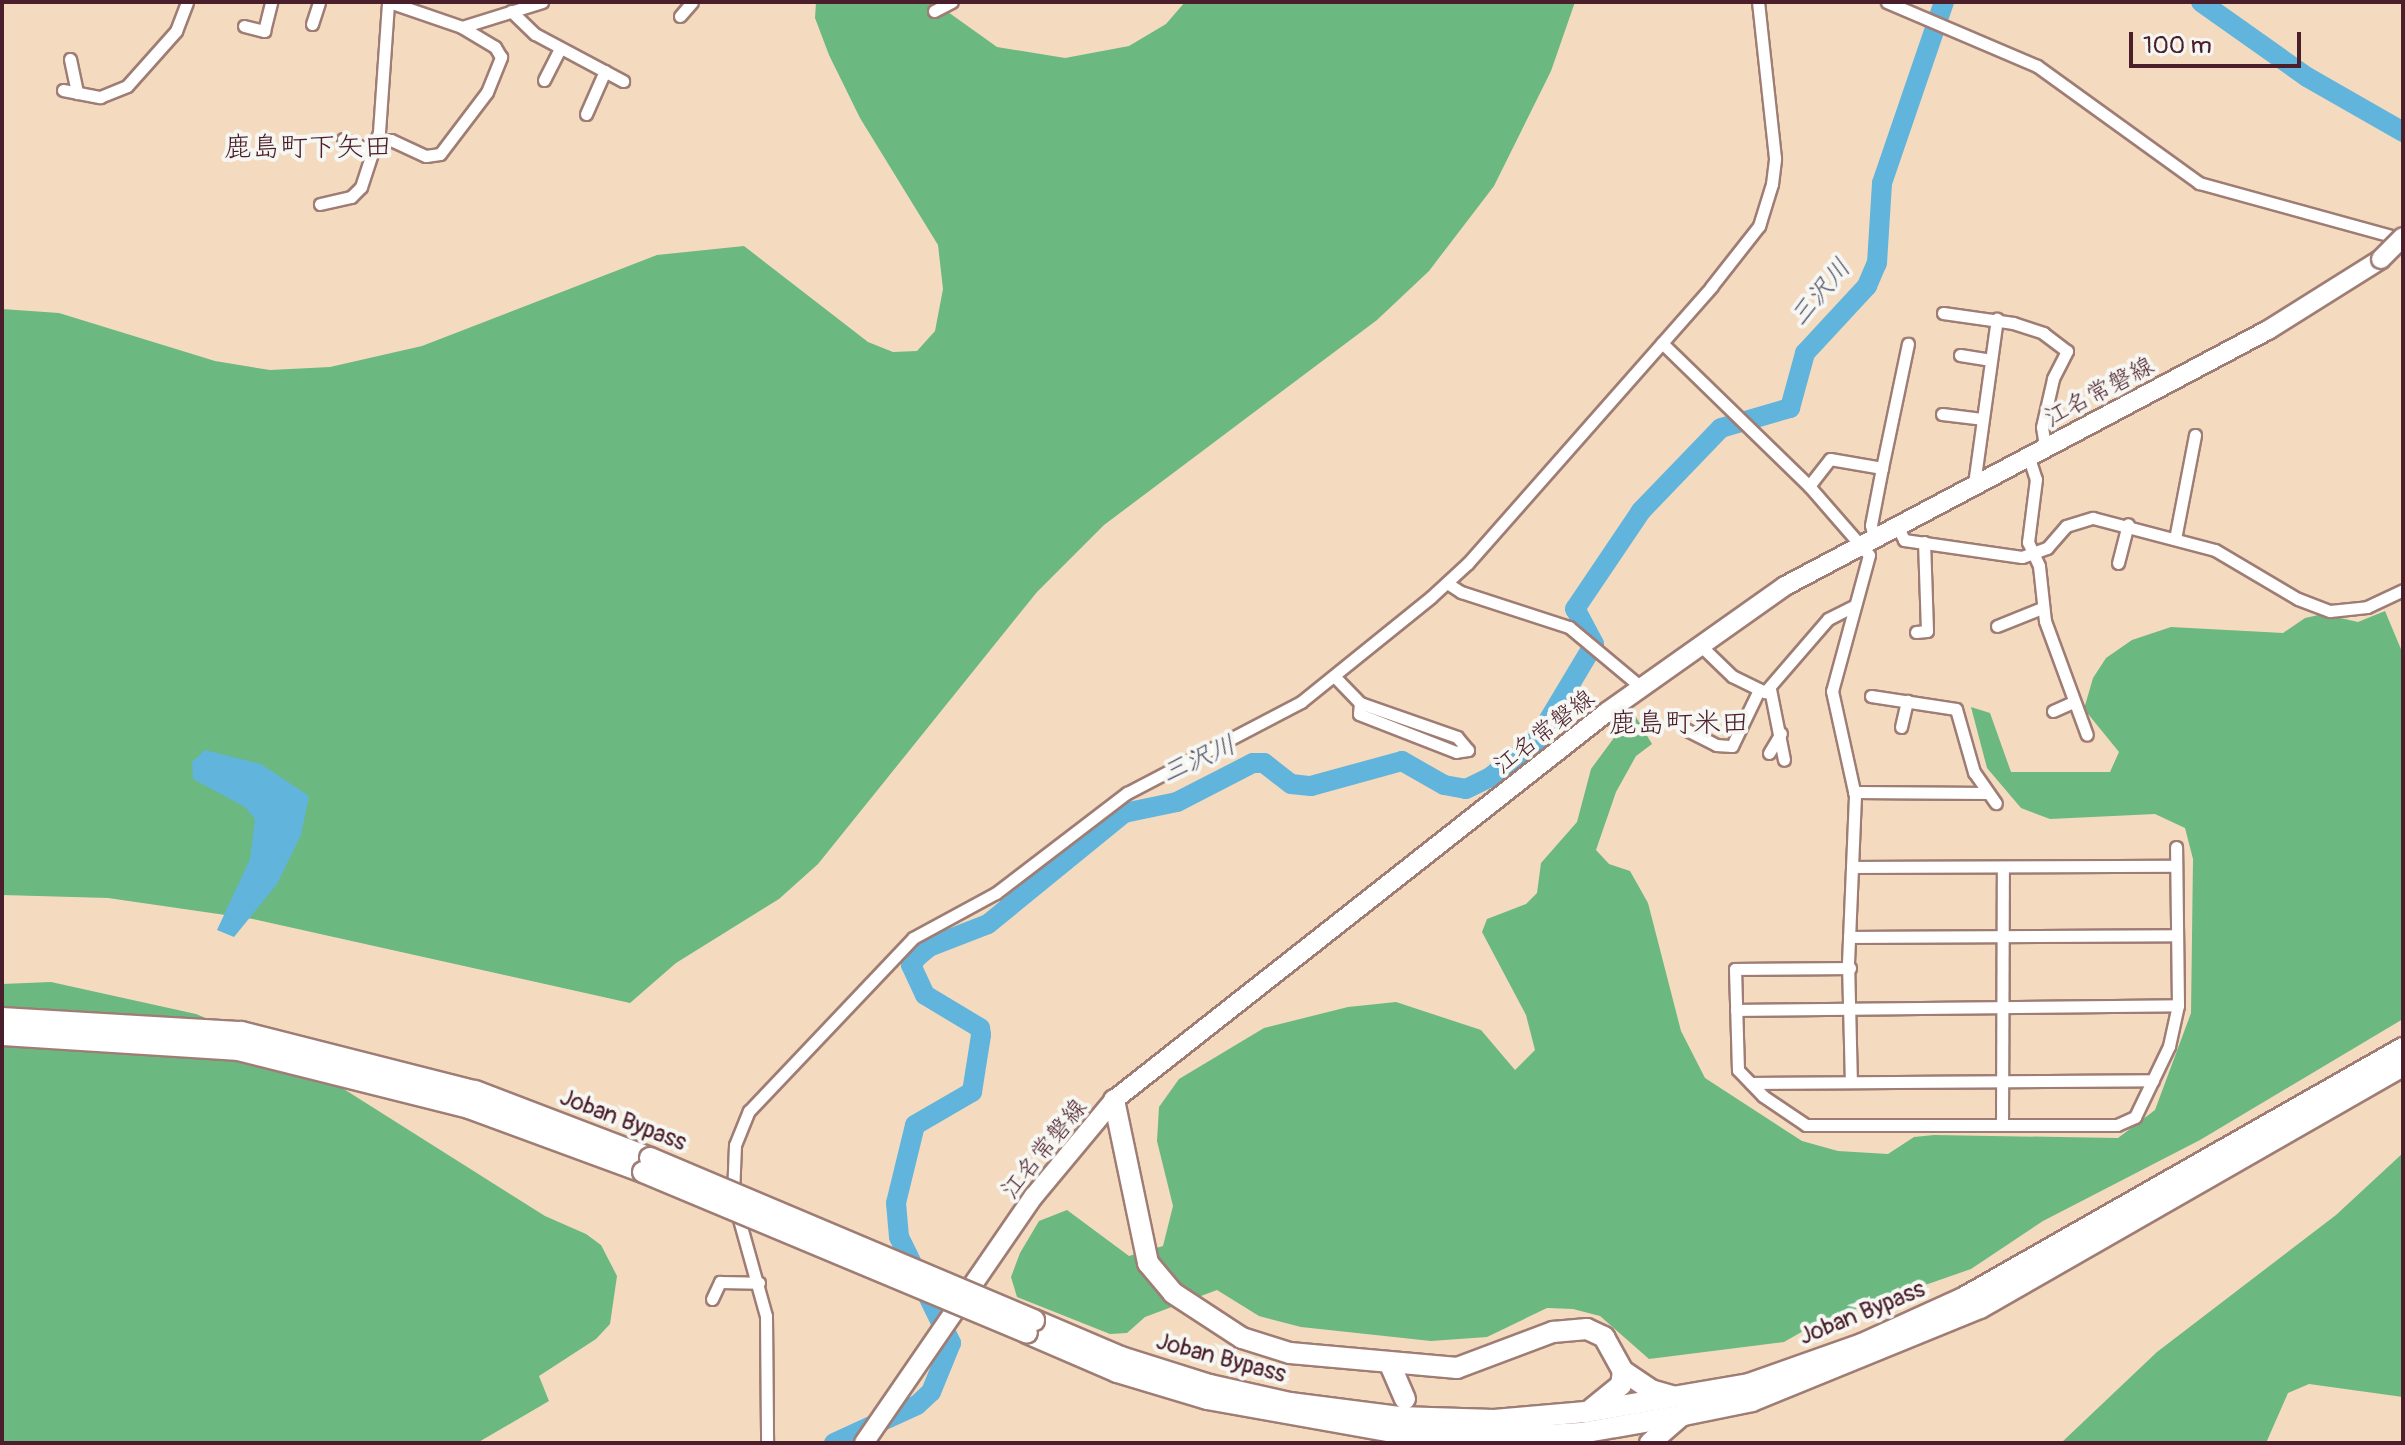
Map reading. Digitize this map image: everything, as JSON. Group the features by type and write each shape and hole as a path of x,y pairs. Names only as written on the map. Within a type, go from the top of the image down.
{"highway":[{"name":"Joban Bypass","path":"2,1018 241,1032 475,1091 1031,1327 1121,1357 1290,1403 1415,1417 1494,1420 1752,1401 1980,1308 2403,1066"},
{"name":"Joban Bypass","path":"2,1035 238,1050 469,1108 646,1165"},
{"name":"Joban Bypass","path":"1031,1327 1117,1372 1291,1418 1398,1433 1494,1438 1581,1433 1682,1406 1862,1344 1965,1297 2403,1048"},
{"path":"1114,1100 1143,1249 1161,1283 1259,1346 1389,1362 1470,1366 1573,1328 1604,1337 1623,1371 1682,1406 1650,1443"},
{"path":"1389,1362 1405,1399"},
{"path":"1586,1412 1612,1396 1623,1371"},
{"path":"1581,1433 1616,1443"}],"main road":[{"name":"江名常磐線","path":"864,1443 1034,1196 1114,1100 1641,687 1785,586 1896,524 2268,330 2381,259 2403,238"}],"street":[{"path":"63,90 100,97 127,86 176,31 187,2"},
{"path":"244,26 264,31 271,2"},
{"path":"312,24 319,2"},
{"path":"320,204 351,197 361,187 374,145 388,2 462,27 495,47 501,57 487,92 446,149 426,156 391,140 374,145 343,139"},
{"path":"462,27 542,2"},
{"path":"680,16 692,2"},
{"path":"934,11 952,2"},
{"path":"767,1443 768,1345 759,1283 732,1185 740,1131 763,1092 913,938 1007,886 1120,797 1277,717 1334,676 1447,583 1746,245 1768,204 1775,158 1758,2"},
{"path":"1887,2 2037,66 2199,183 2403,238"},
{"path":"511,11 560,49 623,81"},
{"path":"544,80 560,49"},
{"path":"70,59 77,93"},
{"path":"586,114 605,71"},
{"path":"361,187 365,200"},
{"path":"1943,313 1997,319 2043,333 2067,351 2053,379 2036,451 2036,479 2028,542 2034,553 2042,608 2087,735"},
{"path":"1974,484 1980,419 1997,319"},
{"path":"1662,343 1869,540"},
{"path":"1851,1082 1849,937 1854,792 1832,691 1869,555 1871,525 1908,344"},
{"path":"1960,355 1990,360"},
{"path":"1942,414 1980,419"},
{"path":"2175,539 2195,435"},
{"path":"1809,486 1830,459 1882,468"},
{"path":"1896,524 1904,540 2022,557 2034,553 2080,520 2128,524 2215,550 2298,599 2330,611 2367,607 2403,590"},
{"path":"2118,563 2128,524"},
{"path":"1916,632 1927,631 1924,542"},
{"path":"1447,583 1461,592 1569,627 1641,687"},
{"path":"1685,729 1716,745 1732,746 1764,690 1786,663 1828,619 1853,606"},
{"path":"1997,626 2042,608"},
{"path":"1700,645 1724,670 1764,690 1781,733 1784,760"},
{"path":"1334,676 1360,703 1457,737 1468,750 1456,752 1359,714 1360,703"},
{"path":"1871,696 1956,709 1963,720 1962,742 1996,803"},
{"path":"1901,727 1907,701"},
{"path":"2053,711 2073,702"},
{"path":"1769,753 1781,733"},
{"path":"1854,792 1988,793"},
{"path":"1850,968 1735,969 1738,1070 1806,1125 2117,1125 2135,1117 2169,1046 2178,1005 2176,847"},
{"path":"1852,867 2176,866"},
{"path":"2002,1125 2003,867"},
{"path":"1849,937 2177,935"},
{"path":"1736,1010 2178,1005"},
{"path":"1751,1083 2153,1080"},
{"path":"712,1299 720,1282 759,1283"}],"green space":[{"path":"816,2 934,2 997,47 1065,58 1129,46 1166,24 1185,2 1575,2 1551,71 1494,186 1429,271 1377,320 1104,525 1037,592 818,864 779,899 676,963 630,1003 253,919 108,898 2,895 2,309 59,313 215,361 270,370 330,367 422,346 657,255 744,246 868,342 893,352 917,351 935,331 943,289 938,245 860,118 829,55 815,18"},
{"path":"2385,611 2403,654 2403,1019 2200,1140 2043,1221 1971,1269 1819,1322 1784,1342 1649,1359 1600,1316 1573,1309 1547,1308 1487,1337 1431,1341 1301,1327 1259,1316 1217,1290 1145,1317 1127,1333 1110,1334 1017,1297 1011,1277 1020,1253 1039,1221 1067,1210 1129,1256 1163,1246 1173,1206 1157,1141 1159,1107 1179,1079 1264,1028 1348,1007 1396,1002 1481,1030 1515,1070 1535,1050 1526,1015 1482,932 1487,919 1526,904 1537,893 1541,863 1577,822 1591,769 1633,712 1652,744 1636,756 1616,792 1596,850 1609,864 1630,871 1648,903 1681,1031 1705,1078 1802,1141 1838,1151 1888,1154 1914,1137 1934,1135 2118,1138 2155,1110 2191,1013 2193,859 2185,828 2155,814 2050,819 2021,808 1987,768 1971,707 1990,713 2011,772 2110,772 2119,752 2084,709 2093,678 2106,658 2132,640 2171,627 2283,633 2305,618 2323,614 2358,622"},
{"path":"51,982 196,1014 282,1050 545,1216 586,1234 601,1245 617,1276 610,1324 596,1339 539,1376 549,1401 477,1443 2,1443 2,984"},
{"path":"2403,1153 2403,1397 2309,1384 2288,1393 2266,1443 2061,1443 2157,1352 2336,1215"}],"water":[{"path":"205,750 261,764 309,796 301,835 277,884 234,937 217,930 250,859 255,819 245,807 193,779 192,762"}],"waterway":[{"name":"三沢川","path":"834,1443 917,1405 931,1392 951,1343 899,1237 896,1203 915,1125 972,1092 981,1035 980,1028 925,995 911,965 917,957 929,947 988,924 1124,813 1177,802 1253,763 1264,763 1291,784 1311,786 1402,761 1444,785 1466,789 1489,778 1536,741 1594,644 1575,609 1641,511 1721,428 1790,408 1805,353 1867,286 1877,263 1882,183 1944,2"},
{"path":"2201,2 2307,77 2403,132"}],"district":[{"name":"鹿島町下矢田","path":"308,148"},
{"name":"鹿島町米田","path":"1679,724"}]}
